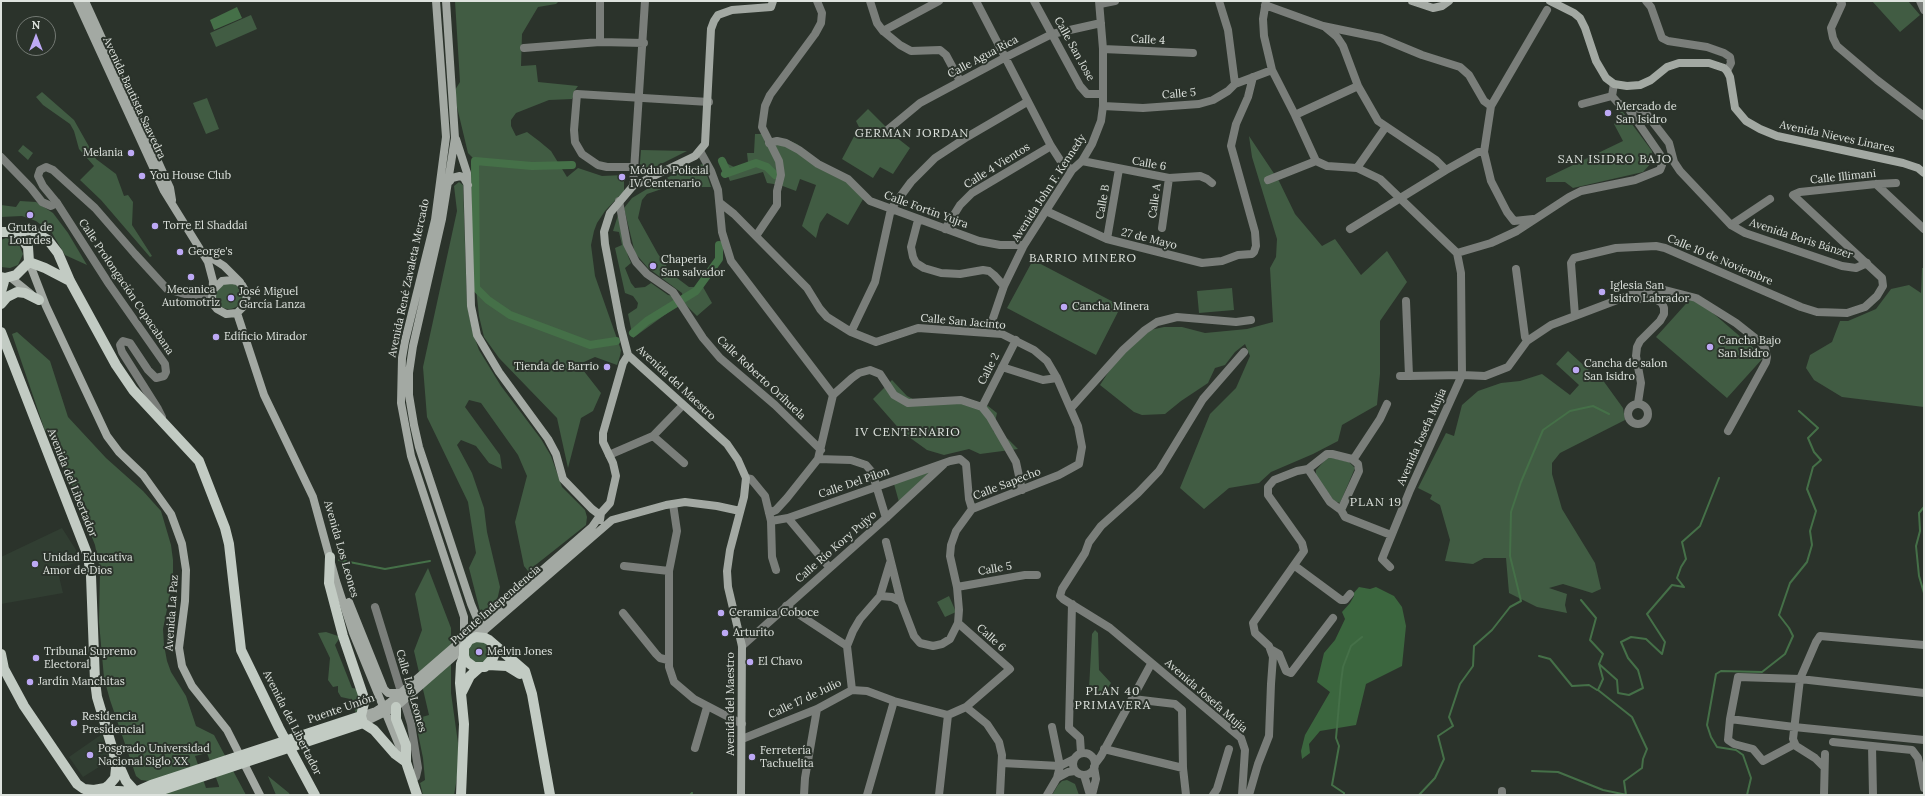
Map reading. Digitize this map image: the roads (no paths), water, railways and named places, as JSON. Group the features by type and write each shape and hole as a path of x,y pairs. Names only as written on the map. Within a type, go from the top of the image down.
{"main road":[{"name":"Avenida Bautista Saavedra","path":"77,1 164,191 185,227 204,253 211,269 213,291"},
{"name":"Avenida Bautista Saavedra","path":"85,1 170,188 172,203"},
{"name":"Avenida René Zavaleta Mercado","path":"436,1 446,137 435,220 402,358 401,403 411,456 464,617 464,652"},
{"name":"Avenida René Zavaleta Mercado","path":"446,1 455,138 450,181 413,346 409,373 409,394 419,447 471,604 488,640"},
{"path":"700,151 705,144 707,137 711,29 714,20 718,15 732,10 770,7 773,1"},
{"path":"1412,1 1433,8 1442,6 1449,1"},
{"path":"1550,1 1574,13 1580,18 1596,61 1606,78 1614,84 1627,86 1640,85 1650,80 1667,67 1679,63 1709,63 1724,68 1727,71"},
{"name":"Avenida Nieves Linares","path":"1727,71 1730,77 1735,108 1746,121 1760,129 1777,136 1903,163 1918,168 1924,172"},
{"path":"455,138 467,172 471,306 477,335 498,372 548,439 556,454 563,479 592,510 601,514 609,511 612,514 609,522"},
{"name":"Avenida del Maestro","path":"700,151 695,156 634,186 619,200 610,213 604,232 604,244 628,355 727,444 738,460 746,478 744,497 730,550 727,571 728,587 742,646 741,795"},
{"path":"450,181 452,178 460,176 468,185"},
{"name":"Avenida del Libertador","path":"1,232 31,230 48,240 58,253 70,281 116,365 134,390 199,461 211,489 229,544 242,650 279,728 315,795"},
{"path":"1,292 5,277 20,272 29,262 28,247 15,232"},
{"name":"Avenida Bautista Saavedra","path":"204,253 224,266 242,284"},
{"path":"29,262 45,268 70,281"},
{"name":"Avenida La Paz","path":"29,262 42,303 107,436 119,452 143,475 171,514 182,544 186,570 185,601 179,648 182,666 192,686 227,730 260,795"},
{"name":"Avenida La Paz","path":"5,277 42,303"},
{"path":"232,280 242,284 247,294 247,300 245,305 237,313 226,314 217,309 213,304 213,291 222,281 232,280"},
{"path":"1,304 7,296 17,292 25,293 42,303"},
{"name":"Avenida Los Leones","path":"237,313 264,395 313,497 339,590 353,633 406,762 417,795"},
{"name":"Avenida del Libertador","path":"1,332 88,556 91,576 95,681 97,697 114,754 116,768 115,778 109,785 99,790"},
{"name":"Puente Independencia","path":"398,705 592,532 601,514 610,503 616,476 616,471 603,442 603,433 623,363 628,355"},
{"path":"601,514 601,522 609,522 685,502 740,511"},
{"name":"Puente Independencia","path":"400,693 592,532 609,522"},
{"path":"330,557 329,583 343,636 363,695 364,703 359,721 374,730 395,754 406,762"},
{"path":"339,590 346,595 384,689 388,692 400,693"},
{"path":"461,795 464,757 462,692 460,683 461,664 464,652 472,638 488,640 525,671 532,694 550,795"},
{"path":"462,692 470,676 493,658 495,653 488,640"},
{"path":"464,652 469,664 483,666 507,666 528,681"},
{"path":"1,654 3,668 24,706 80,791 99,790 132,793"},
{"name":"Puente Unión","path":"359,721 382,708 400,693"},
{"path":"398,705 396,719 406,745 406,762"},
{"name":"Puente Unión","path":"132,793 150,791 359,721 398,705"},
{"path":"114,754 132,793"}],"street":[{"path":"600,1 600,42"},
{"path":"634,186 634,167 644,43 645,1"},
{"path":"756,236 777,205 777,191 781,175 779,161 762,127 765,106 770,95 818,28 822,13 818,1"},
{"path":"870,1 876,23 883,31 900,45 911,51 940,50 946,55 960,81"},
{"path":"883,31 939,1"},
{"path":"976,1 1006,57 1050,146 1060,160 1072,170"},
{"name":"Calle San Jose","path":"1034,1 1080,86 1087,94 1102,94"},
{"path":"1100,2 1115,1"},
{"path":"1219,1 1228,30 1235,84"},
{"path":"1646,1 1651,7 1662,38 1668,41 1707,47 1724,53 1730,57 1731,63 1727,71"},
{"path":"1920,1 1924,10"},
{"name":"Avenida John F. Kennedy","path":"988,333 1004,286 1024,245 1072,170 1082,161 1092,144 1101,121 1103,106 1103,49 1100,2"},
{"path":"1842,2 1831,28 1833,38 1837,46 1877,80 1924,116"},
{"path":"1491,106 1484,101 1469,75 1460,67 1422,56 1381,38 1324,26 1265,3 1264,36 1272,70 1316,161 1327,166 1357,168 1380,180 1457,253 1491,243 1517,231 1569,197 1581,192 1635,180 1660,170 1662,165 1661,156 1630,111 1630,108"},
{"path":"1534,219 1514,221 1506,212 1491,181 1484,152 1491,106 1547,10"},
{"name":"Calle Agua Rica","path":"885,132 920,103 1006,57 1052,34 1101,23"},
{"path":"1324,26 1337,37 1343,46 1358,86 1378,122 1436,160 1446,170"},
{"path":"524,48 600,42 644,43"},
{"name":"Calle 4","path":"1103,49 1193,53"},
{"name":"Calle 5","path":"1103,106 1143,108 1199,104 1213,100 1228,91 1235,84 1272,70"},
{"name":"27 de Mayo","path":"1046,211 1107,239 1202,263 1222,261 1238,255 1252,254 1256,246 1255,232 1231,146 1236,124 1248,97 1253,77"},
{"path":"1582,104 1612,96 1614,84"},
{"path":"1295,115 1358,86"},
{"path":"634,167 607,167 598,165 582,154 575,142 574,118 577,94 708,102"},
{"name":"Avenida Boris Bánzer","path":"1612,96 1618,103 1630,108 1640,109 1645,112 1669,143 1674,162 1680,171 1731,225 1745,233 1842,266 1856,268 1867,263"},
{"path":"851,332 875,282 891,209 911,182 935,158 967,137 1027,102"},
{"path":"1357,168 1385,128"},
{"name":"Calle Fortin Yujra","path":"769,143 778,141 786,143 799,150 828,170 848,179 870,201 918,220 979,241 1000,245 1024,245"},
{"name":"Calle 4 Vientos","path":"945,229 960,205 972,193 1050,146"},
{"path":"700,151 711,171 718,190 722,232 731,261 833,394"},
{"path":"1350,229 1446,170 1478,152 1484,152"},
{"path":"1,157 31,188 42,202 51,206 57,203"},
{"name":"Calle 6","path":"1082,161 1169,178 1200,176 1212,183"},
{"path":"1268,180 1316,161"},
{"name":"Calle Prolongación Copacabana","path":"161,421 162,416 126,358 120,345 123,341 130,343 148,370 156,378 164,376 166,372 165,364 109,284 57,203 39,180 38,173 42,168 53,170 96,208 167,289 188,295 213,291"},
{"name":"Calle B","path":"1107,239 1113,213 1119,169"},
{"name":"Calle A","path":"1162,228 1169,178"},
{"name":"Calle Illimani","path":"1793,195 1800,192 1896,183"},
{"path":"1876,184 1924,229"},
{"name":"Calle 10 de Noviembre","path":"1575,316 1572,261 1576,257 1601,250 1631,246 1656,246 1665,248 1801,307 1817,312 1835,314 1847,313 1865,307 1882,290 1882,278 1793,195"},
{"path":"1731,225 1770,199"},
{"name":"Calle Roberto Orihuela","path":"619,200 627,244 636,262 647,274 673,292 703,338 720,358 775,405 821,450"},
{"name":"Calle San Jacinto","path":"720,203 756,236 807,288 820,309 827,317 851,332 876,342 918,328 1002,334 1034,350 1047,361 1071,408 1078,426 1082,446 1079,464"},
{"path":"918,220 911,248 916,263 924,268 941,273 960,274 983,270 994,275 1004,286"},
{"name":"Avenida Josefa Mujía","path":"1390,567 1382,559 1391,535 1462,375 1461,273 1457,253"},
{"path":"1516,269 1525,337 1527,341"},
{"path":"1400,376 1485,376 1501,371 1508,366 1527,341 1551,325 1630,295 1653,289 1665,290 1696,298 1736,323 1760,342 1764,348 1767,357 1766,362 1728,431"},
{"path":"1630,295 1633,298 1657,300 1662,303 1664,308 1664,314 1660,320 1640,341 1637,347 1636,356 1641,383 1638,403"},
{"path":"1406,301 1409,376"},
{"path":"1071,408 1123,350 1145,330 1157,322 1177,317 1236,322 1251,320"},
{"name":"Calle 2","path":"982,407 1016,340"},
{"name":"Avenida Josefa Mujía","path":"1242,795 1245,750 1241,738 1204,706 1151,664 1110,628 1060,596 1085,553 1089,542 1101,526 1138,493 1158,471 1203,399 1244,352"},
{"path":"1002,367 1043,380 1057,378"},
{"path":"770,517 818,459 833,394 859,373 870,370 880,374 894,394 908,403 961,400 982,407 990,416 1016,462 1022,490"},
{"path":"1353,460 1380,419 1387,404"},
{"path":"609,455 653,436 683,405"},
{"path":"653,436 684,462"},
{"path":"1333,618 1291,673 1286,671 1280,657 1255,633 1253,623 1302,555 1304,547 1268,495 1267,490 1274,480 1297,471 1308,469 1324,456 1329,454 1353,460 1358,464 1359,471 1341,510"},
{"path":"818,459 851,460 866,465 872,472 886,518"},
{"name":"Calle Del Pilon","path":"770,517 788,518 877,486 960,459 966,464 969,499 972,509"},
{"name":"Calle Río Kory Pujyo","path":"742,646 829,567 886,518 944,464"},
{"name":"Calle Sapecho","path":"901,602 914,636 920,643 926,645 942,644 950,639 958,623 960,610 957,587 950,556 951,545 956,531 972,509 1070,470 1079,464"},
{"path":"1308,469 1330,502 1341,510 1345,517 1391,535"},
{"path":"746,478 751,479 765,496 770,517 772,557 776,570"},
{"path":"673,504 677,531 669,571 669,667 674,682 694,699 742,724"},
{"path":"788,518 829,567"},
{"path":"886,542 901,602"},
{"path":"852,690 848,646 853,631 860,619 880,596 890,562"},
{"path":"624,566 669,571"},
{"path":"1294,566 1341,600 1345,600 1350,594"},
{"name":"Calle 5","path":"957,587 1037,575"},
{"path":"880,596 892,597 901,602"},
{"path":"1072,604 1069,728 1080,738 1081,753"},
{"path":"786,606 848,646"},
{"name":"Calle Los Leones","path":"375,607 411,724 418,768 416,777 412,779"},
{"path":"623,613 656,654 660,658 668,660"},
{"name":"Calle 6","path":"958,623 1010,670 966,707"},
{"path":"1824,767 1815,758 1795,744 1793,740 1800,679 1820,636 1924,645"},
{"path":"1249,795 1258,764 1269,736 1273,657 1272,650"},
{"path":"1084,775 1092,771 1151,664"},
{"path":"1795,744 1763,761 1753,749 1734,744 1728,740 1730,719 1738,677 1800,679 1924,693"},
{"name":"Calle 17 de Julio","path":"742,739 817,709 852,690 867,691 894,702 948,715"},
{"path":"1133,699 1175,704 1182,710 1183,768 1186,795"},
{"path":"867,795 894,702"},
{"path":"694,748 707,707"},
{"path":"939,795 948,715 966,707 987,724 999,742 1002,763 1000,795"},
{"path":"804,795 805,778 817,709"},
{"path":"1730,719 1924,740"},
{"path":"1047,795 1057,778 1060,766 1052,727"},
{"path":"1832,742 1912,750 1918,758 1924,788"},
{"path":"1872,746 1872,795"},
{"path":"1002,763 1060,766 1074,759 1081,753 1090,754 1104,749 1183,768"},
{"path":"1213,795 1217,789 1229,749"},
{"path":"1090,754 1095,766 1096,779 1091,795"},
{"path":"1824,754 1824,795"},
{"path":"1074,759 1073,763 1075,771"},
{"path":"1057,778 1068,772 1075,771 1084,775 1091,795"}],"waterway":[{"path":"572,165 532,166 475,161 476,288 488,300 510,315 590,345 616,341"},
{"path":"722,161 727,172 725,174 756,163 767,167 775,175"},
{"path":"633,333 647,321 696,291 719,259 719,245"},
{"path":"1419,795 1435,778 1444,759 1438,736 1453,726 1449,717 1460,684 1473,666 1474,646 1492,630 1510,607 1521,601 1510,556 1511,512 1521,482 1543,430 1570,411 1593,406 1609,414"},
{"path":"1747,795 1751,778 1743,755 1736,750 1717,747 1711,737 1707,725 1716,674 1721,671 1762,672 1785,654 1793,636 1779,615 1790,583 1807,562 1812,545 1810,531 1816,511 1807,489 1813,467 1821,460 1814,452 1808,438 1818,428 1799,411"},
{"path":"1599,664 1617,680 1618,693 1629,695 1643,688 1638,670 1628,658 1621,642 1631,637 1646,639 1662,654 1665,642 1647,614 1672,585 1684,587 1677,578 1686,559 1682,542 1700,526 1719,478"},
{"path":"1924,507 1919,513 1920,531 1916,546 1919,576 1924,593"},
{"path":"339,560 385,569 430,561"},
{"path":"1581,600 1596,618 1590,640 1603,654 1599,664 1603,679 1598,690 1632,717 1647,749 1643,759 1642,768 1624,781 1626,795"},
{"path":"1344,795 1344,793 1332,785 1339,746 1336,738 1341,682 1343,667 1351,646 1362,637"},
{"path":"1539,656 1550,659 1572,686 1589,685 1597,690"},
{"path":"1532,771 1558,772 1603,790 1627,795"}],"place":[{"name":"Mercado de San Isidro","path":"1608,113"},
{"name":"Melania","path":"131,153"},
{"name":"You House Club","path":"142,176"},
{"name":"Módulo Policial IV Centenario","path":"622,177"},
{"name":"Gruta de Lourdes","path":"30,215"},
{"name":"Torre El Shaddai","path":"155,226"},
{"name":"George's","path":"180,252"},
{"name":"Chaperia San salvador","path":"653,266"},
{"name":"Mecanica Automotriz","path":"191,277"},
{"name":"Iglesia San Isidro Labrador","path":"1602,292"},
{"name":"José Miguel García Lanza","path":"231,298"},
{"name":"Cancha Minera","path":"1064,307"},
{"name":"Edificio Mirador","path":"216,337"},
{"name":"Cancha Bajo San Isidro","path":"1710,347"},
{"name":"Tienda de Barrio","path":"607,367"},
{"name":"Cancha de salon San Isidro","path":"1576,370"},
{"name":"Unidad Educativa Amor de Dios","path":"35,564"},
{"name":"Ceramica Coboce","path":"721,613"},
{"name":"Arturito","path":"725,633"},
{"name":"Melvin Jones","path":"479,652"},
{"name":"Tribunal Supremo Electoral","path":"36,658"},
{"name":"El Chavo","path":"750,662"},
{"name":"Jardín Manchitas","path":"30,682"},
{"name":"Residencia Presidencial","path":"74,723"},
{"name":"Posgrado Universidad Nacional Siglo XX","path":"90,755"},
{"name":"Ferretería Tachuelita","path":"752,757"}],"district":[{"name":"GERMAN JORDAN","path":"912,134"},
{"name":"SAN ISIDRO BAJO","path":"1615,160"},
{"name":"BARRIO MINERO","path":"1083,259"},
{"name":"IV CENTENARIO","path":"908,433"},
{"name":"PLAN 19","path":"1376,503"},
{"name":"PLAN 40 PRIMAVERA","path":"1113,699"}]}
